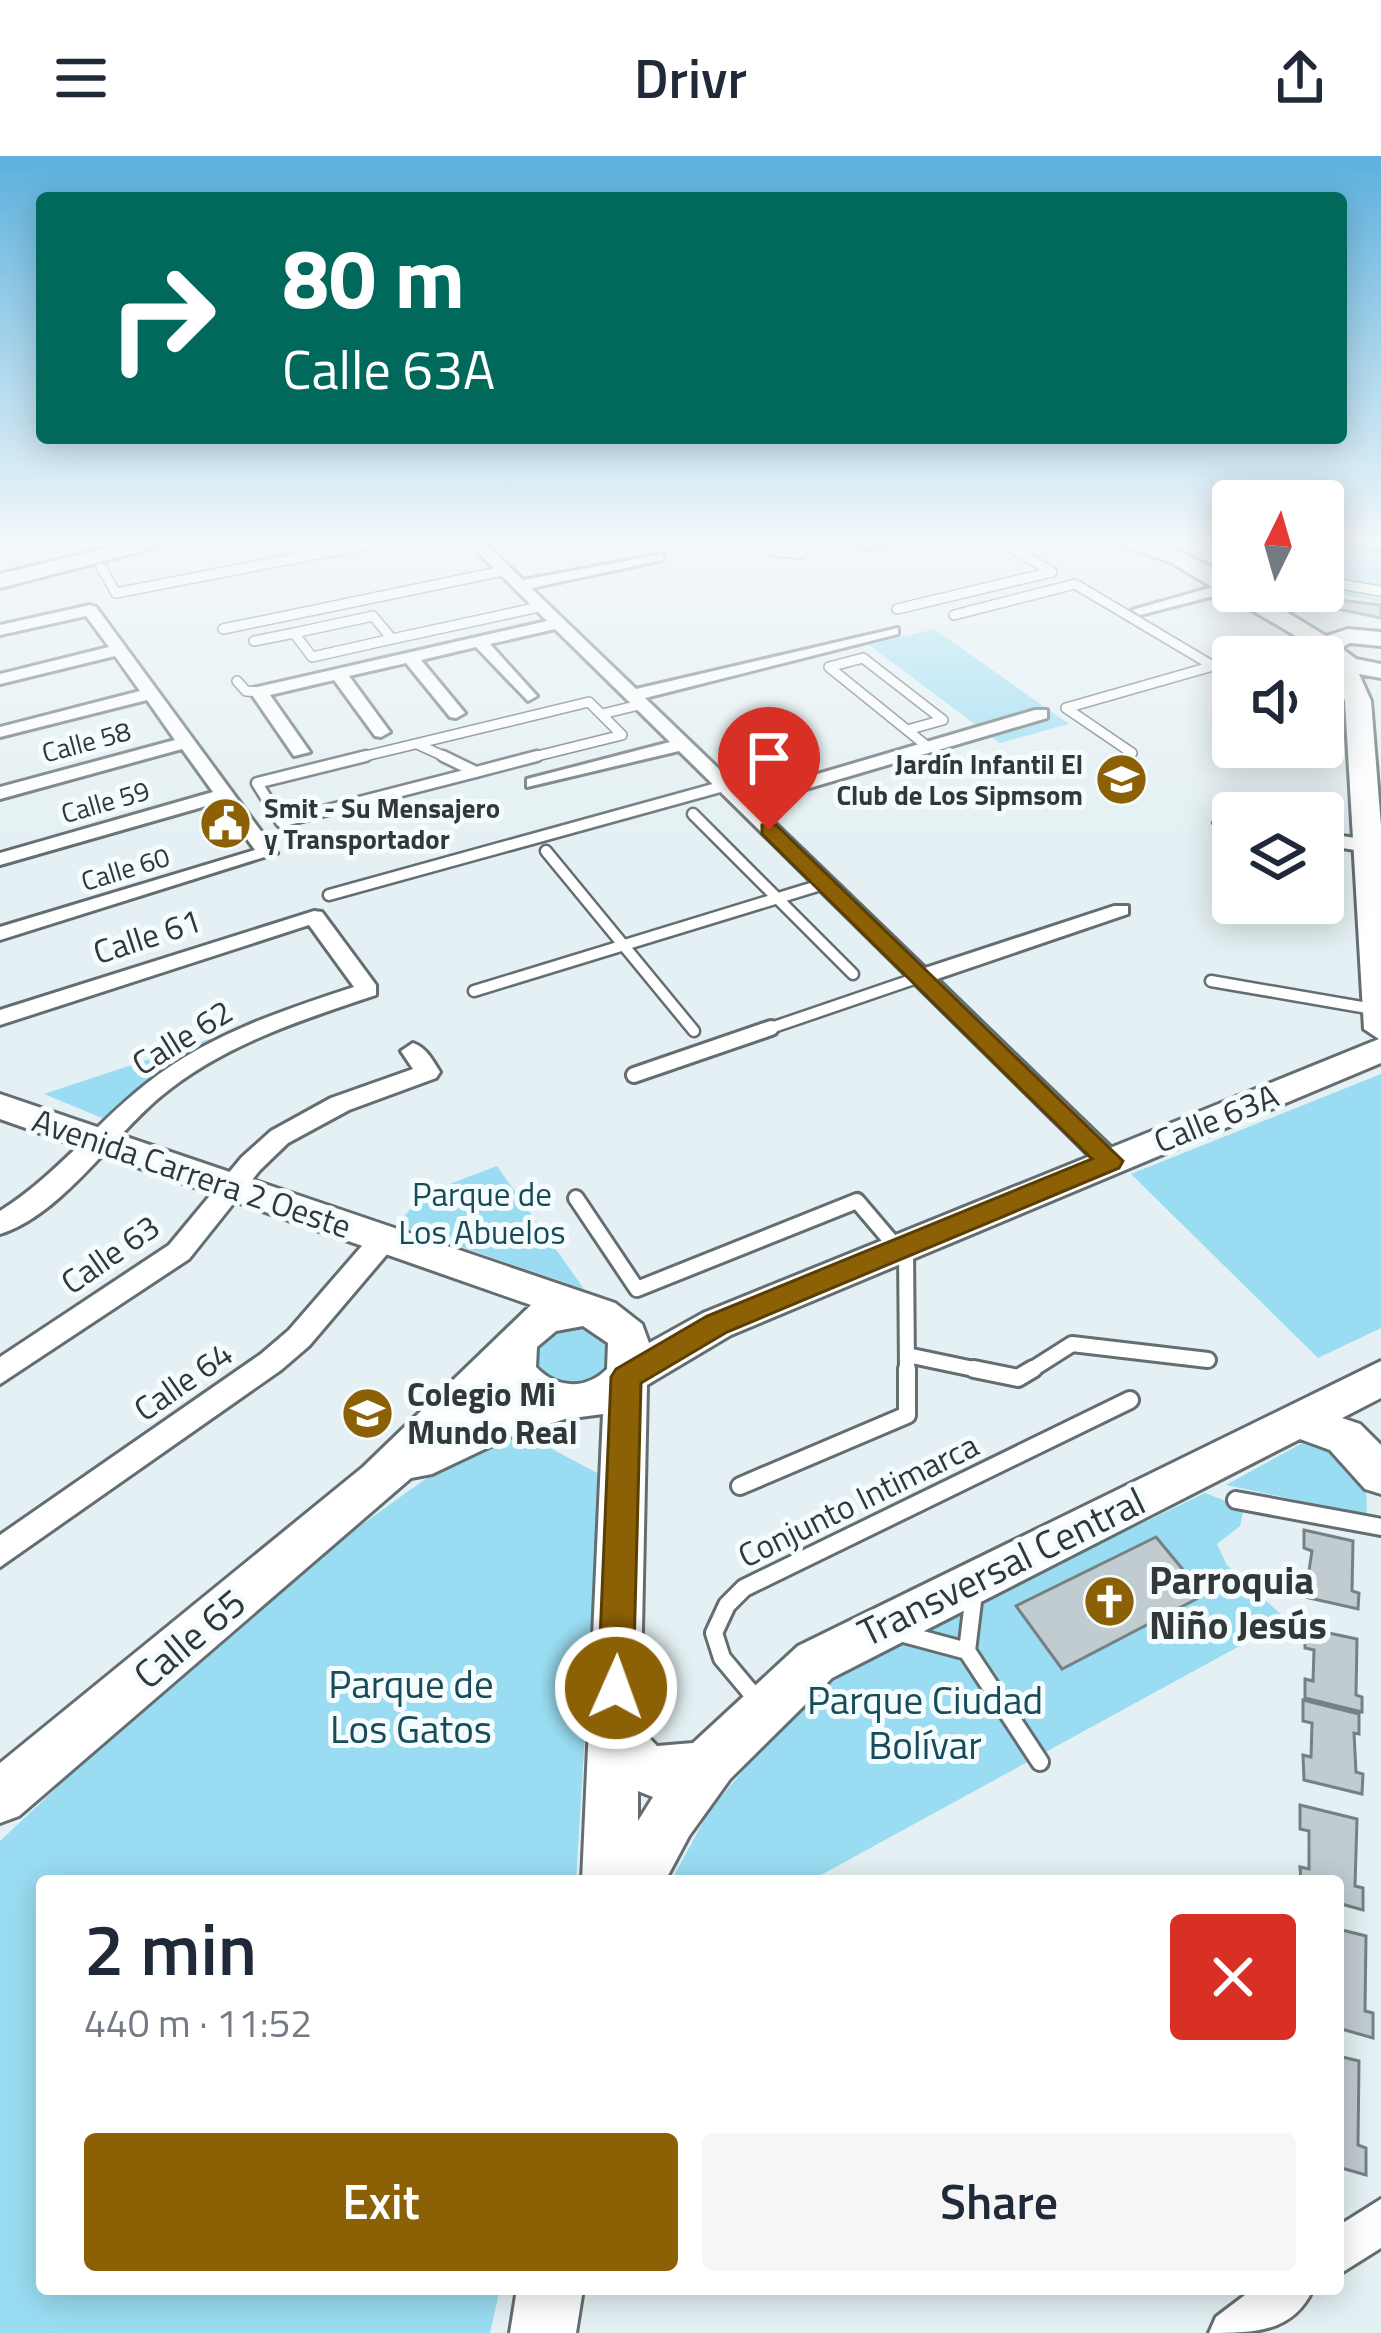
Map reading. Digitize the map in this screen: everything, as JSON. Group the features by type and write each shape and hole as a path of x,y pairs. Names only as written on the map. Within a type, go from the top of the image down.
{"main road":[{"path":"1344,652 1381,671"},
{"path":"1344,663 1358,701 1380,1019"},
{"name":"Calle 63A","path":"626,1377 717,1324 1381,1050"},
{"name":"Avenida Carrera 2 Oeste","path":"0,1106 384,1239 522,1318"},
{"path":"609,1875 623,1469 626,1377 632,1348 609,1319 563,1311 522,1318 514,1372 523,1386 603,1427 623,1469"},
{"name":"Calle 65","path":"0,1797 379,1480 522,1318"},
{"name":"Calle 63A","path":"609,1319 682,1328 717,1324"},
{"path":"566,1404 614,1390 626,1377"},
{"name":"Transversal Central","path":"640,1875 674,1809 706,1763 762,1705 814,1662 1381,1378"},
{"name":"Calle 65","path":"379,1480 499,1423 566,1404"},
{"path":"1297,1420 1345,1437 1381,1474"},
{"path":"614,1732 623,1752 640,1767 662,1775 685,1774 706,1763"},
{"path":"543,2333 549,2295"}],"street":[{"path":"114,643 225,794"},
{"path":"301,752 260,692 472,643"},
{"path":"480,643 528,696"},
{"path":"575,643 1110,1161"},
{"path":"635,700 852,643"},
{"path":"0,679 119,650"},
{"path":"410,657 456,713"},
{"path":"338,674 381,732"},
{"path":"0,732 152,694"},
{"path":"741,802 1041,714"},
{"name":"Calle 58","path":"0,793 187,742"},
{"path":"534,783 681,745"},
{"name":"Calle 60","path":"0,934 266,853 225,794"},
{"name":"Calle 59","path":"0,859 225,794"},
{"path":"1344,842 1368,846"},
{"path":"920,977 1121,910"},
{"name":"Calle 61","path":"0,1018 314,917 368,990"},
{"name":"Calle 62","path":"0,1224 55,1189 155,1088 247,1033 368,990"},
{"name":"Calle 63","path":"0,1372 151,1274 202,1231 257,1156 302,1122 420,1062"},
{"name":"Calle 64","path":"0,1553 271,1362 298,1338 384,1239"},
{"path":"1344,2250 1381,2222"},
{"path":"1232,2333 1282,2295"}],"lane":[{"path":"301,643 312,657 376,643"},
{"path":"1132,753 1066,708 1213,666 1178,643"},
{"path":"908,730 943,720 863,658 829,667 928,747"},
{"path":"238,681 246,691 260,692"},
{"path":"602,714 635,700"},
{"path":"589,701 622,734 281,822 257,783 417,744 589,701"},
{"path":"417,744 476,772"},
{"path":"329,895 724,786"},
{"path":"693,814 853,974"},
{"path":"546,851 694,1031"},
{"path":"474,991 824,884"},
{"path":"634,1075 920,977"},
{"path":"1211,981 1380,1019"},
{"path":"576,1198 637,1288 857,1201 902,1247 908,1415 740,1486"},
{"path":"907,1355 1018,1378 1072,1344 1208,1360"},
{"name":"Conjunto Intimarca","path":"762,1705 715,1648 712,1629 722,1606 744,1588 1130,1400"},
{"path":"1236,1500 1381,1527"},
{"path":"975,1579 967,1651 1040,1762"},
{"path":"877,1628 967,1651"}],"green space":[{"path":"953,643 1069,724 1000,743 869,645"},
{"path":"234,1031 114,1123 44,1094"},
{"path":"1381,1074 1381,1328 1318,1358 1131,1174"},
{"name":"Parque de Los Abuelos","path":"497,1166 584,1289 397,1225 423,1194"},
{"path":"575,1326 606,1341 609,1360 589,1381 560,1387 534,1367 535,1347 551,1331"},
{"name":"Parque de Los Gatos","path":"520,1432 601,1475 576,1875 36,1875 36,2295 499,2295 490,2333 0,2333 0,1841 259,1598 438,1470"},
{"path":"1319,1434 1366,1473 1367,1515 1226,1485"},
{"name":"Parque Ciudad Bolívar","path":"1205,1493 1244,1508 1240,1526 1217,1544 1227,1565 1287,1620 821,1875 674,1875 709,1811 799,1704 887,1646"}],"building":[{"path":"1304,1530 1353,1541 1352,1591 1359,1593 1358,1609 1305,1597 1312,1551 1304,1548"},
{"name":"Parroquia Niño Jesús","path":"1156,1537 1204,1595 1062,1669 1016,1606"},
{"path":"1305,1628 1357,1639 1356,1695 1362,1697 1362,1712 1305,1698 1305,1679 1313,1681 1314,1650 1305,1648"},
{"path":"1303,1700 1359,1714 1359,1734 1354,1733 1362,1794 1304,1780 1303,1755 1311,1757 1312,1723 1303,1721"},
{"path":"1300,1805 1357,1819 1355,1886 1363,1888 1363,1910 1344,1905 1344,1875 1301,1875 1300,1867 1309,1869 1309,1831 1300,1829"},
{"path":"1344,1930 1366,1936 1365,2011 1373,2013 1373,2038 1344,2030"},
{"path":"1344,2057 1359,2061 1358,2145 1366,2148 1366,2175 1344,2169"}],"place":[{"name":"Jardín Infantil El Club de Los Sipmsom","path":"1122,779"},
{"name":"Smit - Su Mensajero y Transportador","path":"225,823"},
{"name":"Colegio Mi Mundo Real","path":"368,1413"},
{"name":"Parroquia Niño Jesús","path":"1110,1601"}],"route":[{"path":"616,1688 626,1377 717,1324 1110,1161 769,830"}]}
